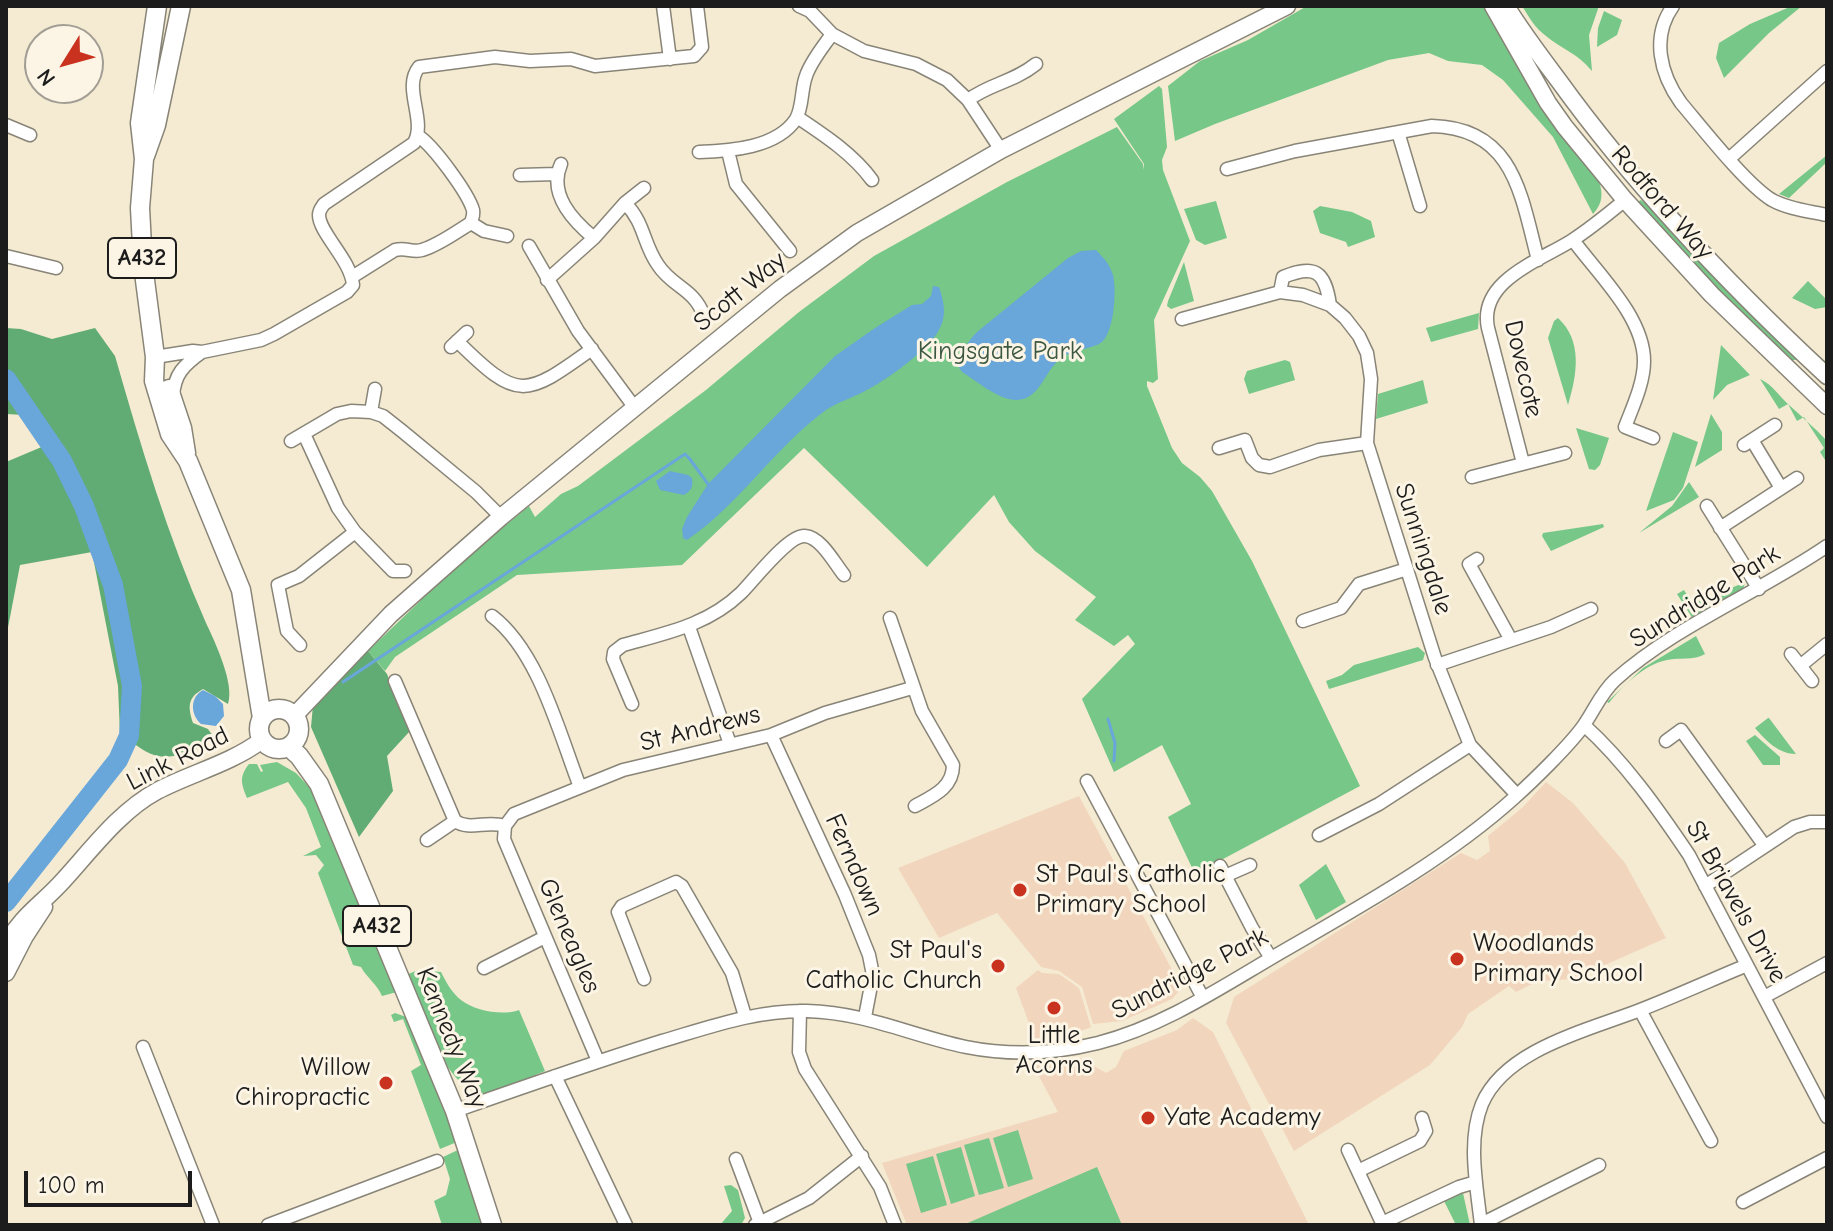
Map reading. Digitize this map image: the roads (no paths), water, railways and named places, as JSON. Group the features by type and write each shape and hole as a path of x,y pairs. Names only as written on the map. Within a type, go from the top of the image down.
{"main road":[{"name":"A432","path":"157,6 140,123 144,159 140,208 143,265 155,357 154,381 170,434 188,461 241,590 257,681 262,740"},
{"name":"A432","path":"144,159 156,125 181,6"},
{"name":"A432","path":"155,357 182,428 188,461"},
{"path":"257,681 288,713 299,731 297,739 289,747 274,749 262,740"},
{"path":"262,718 267,713 288,713"},
{"name":"Kennedy Way","path":"289,747 319,784 455,1111 492,1225"}],"street":[{"path":"663,6 670,59"},
{"path":"155,357 202,352 261,340 347,292 353,285 352,277 320,221 319,211 324,204 414,143 418,136 413,77 419,67 495,57 530,61 571,59 595,66 694,56 702,47 697,6"},
{"path":"799,6 810,11 832,34 864,51 916,64 947,80 968,100 1001,150"},
{"name":"Scott Way","path":"288,713 391,614 501,517 780,289 857,233 1001,150 1287,6"},
{"name":"Rodford Way","path":"1493,6 1548,103 1625,200 1712,295 1827,406"},
{"name":"Rodford Way","path":"1506,6 1585,118 1642,185 1728,280 1824,368"},
{"path":"1673,6 1660,35 1660,56 1671,89 1681,103 1771,199 1827,215"},
{"path":"699,152 728,151 775,137 797,117 806,76 832,34"},
{"path":"968,100 981,91 1007,83 1036,64"},
{"path":"1730,158 1827,71"},
{"path":"797,117 822,133 863,168 872,180"},
{"path":"6,125 30,135"},
{"path":"1227,169 1295,151 1398,132 1432,126 1455,127 1477,136 1497,150 1511,167 1538,260"},
{"path":"1398,132 1422,201"},
{"path":"418,136 431,148 473,210 471,223"},
{"path":"728,151 736,184 790,251"},
{"path":"520,175 559,169 566,211 594,238"},
{"path":"1625,200 1642,185"},
{"path":"547,280 644,188"},
{"name":"Dovecote","path":"1523,463 1488,328 1487,306 1503,283 1573,240 1625,200"},
{"path":"625,203 642,225 658,266 699,302 704,316"},
{"path":"471,223 484,231 507,236"},
{"path":"352,277 395,250 403,247 423,250 471,223"},
{"path":"768,245 779,236"},
{"path":"1573,240 1630,314 1640,335 1644,362 1638,393 1625,427 1653,438"},
{"path":"529,246 592,349 635,408"},
{"path":"6,256 56,268"},
{"name":"Sunningdale","path":"1280,292 1283,277 1309,270 1322,277 1330,305"},
{"name":"Sunningdale","path":"1182,319 1280,292 1303,295 1330,305 1359,336 1367,353 1371,379 1367,443 1437,665 1470,745 1517,795"},
{"path":"458,340 499,380 521,387 539,384 592,349"},
{"path":"173,400 176,375 202,352"},
{"path":"1803,384 1824,368"},
{"path":"371,412 375,389"},
{"path":"291,441 337,414 351,411 383,416 476,492 501,517"},
{"path":"1775,425 1748,443 1781,488"},
{"path":"304,434 324,482 355,532 393,571 405,571"},
{"path":"1219,448 1245,440 1252,458 1259,465 1270,467 1319,450 1367,443"},
{"path":"1472,477 1565,453"},
{"path":"1720,528 1797,478"},
{"path":"1707,506 1759,589"},
{"path":"300,645 287,631 278,585 299,576 355,532"},
{"path":"632,704 613,659 614,652 623,645 689,627 728,605 796,537 804,535 815,539 844,575"},
{"path":"1823,549 1827,564"},
{"name":"Sundridge Park","path":"455,1111 598,1061 745,1016 800,1011 865,1017 964,1047 1035,1054 1103,1042 1145,1028 1271,958 1470,833 1517,795 1584,725 1595,704 1614,681 1681,634 1823,549"},
{"path":"1477,559 1469,564 1511,640"},
{"path":"1303,621 1341,608 1359,584 1407,569"},
{"path":"1437,665 1551,627 1591,609"},
{"path":"492,616 501,622 524,652 547,699 580,787"},
{"path":"890,618 912,688 933,734 953,765 953,775 941,792 915,806"},
{"path":"689,627 730,744"},
{"path":"1800,666 1827,644"},
{"path":"1791,654 1812,681"},
{"path":"395,681 455,821 467,826 492,822 505,826"},
{"name":"St Andrews","path":"505,826 514,814 623,770 771,735 825,713 912,688"},
{"name":"St Briavels Drive","path":"1584,725 1603,742 1663,815 1689,855 1827,1117"},
{"path":"1666,741 1686,726 1764,845"},
{"name":"Ferndown","path":"771,735 845,895 869,955 873,975 865,1017"},
{"name":"Link Road","path":"6,944 27,913 52,892 126,813 154,793 231,759 262,740"},
{"path":"1319,835 1379,804 1470,745"},
{"path":"953,775 967,780"},
{"path":"1087,781 1203,998"},
{"path":"427,840 455,821"},
{"path":"1705,886 1794,827 1810,822 1827,822"},
{"name":"Gleneagles","path":"505,826 504,839 598,1061"},
{"path":"1250,865 1222,871 1271,958"},
{"path":"644,979 618,912 622,906 676,882 682,886 732,973 745,1016"},
{"name":"Link Road","path":"6,973 52,892"},
{"path":"484,968 545,937"},
{"path":"1764,997 1827,963"},
{"path":"1599,1165 1481,1225 1476,1182 1477,1124 1482,1105 1501,1076 1538,1050 1747,965"},
{"path":"1640,1010 1711,1141"},
{"path":"800,1011 799,1052 805,1069 880,1187 895,1225"},
{"path":"143,1047 213,1225"},
{"path":"555,1076 626,1225"},
{"path":"1358,1171 1420,1141 1426,1131 1422,1118"},
{"path":"1348,1150 1382,1224 1476,1182"},
{"path":"736,1159 757,1224 809,1198 862,1156"},
{"path":"1743,1202 1827,1158"},
{"path":"268,1225 437,1161"}],"water":[{"path":"1096,250 1108,265 1114,282 1113,313 1104,340 1059,359 1035,392 1024,399 1002,397 962,372 958,366 961,356 977,332 1068,258 1081,251"},
{"path":"933,286 939,287 944,314 938,332 927,346 882,381 826,410 790,441 724,510 687,540 683,538 682,529 687,517 708,484 835,356 912,305 922,304 931,296"},
{"path":"670,471 692,478 689,492 684,495 660,490 656,481"},
{"path":"203,690 223,704 224,716 216,726 201,724 195,715 194,701"}],"waterway":[{"path":"6,379 62,461 84,506 113,585 132,686 129,736 118,760 6,902"},
{"path":"343,682 685,454 708,484"},
{"path":"1108,719 1115,743 1114,761"}],"place":[{"name":"St Paul's Catholic Primary School","path":"1020,890"},
{"name":"Woodlands Primary School","path":"1457,959"},
{"name":"St Paul's Catholic Church","path":"998,966"},
{"name":"Little Acorns","path":"1054,1008"},
{"name":"Willow Chiropractic","path":"386,1083"},
{"name":"Yate Academy","path":"1148,1118"}],"park label":[{"name":"Kingsgate Park","path":"1000,352"}]}
